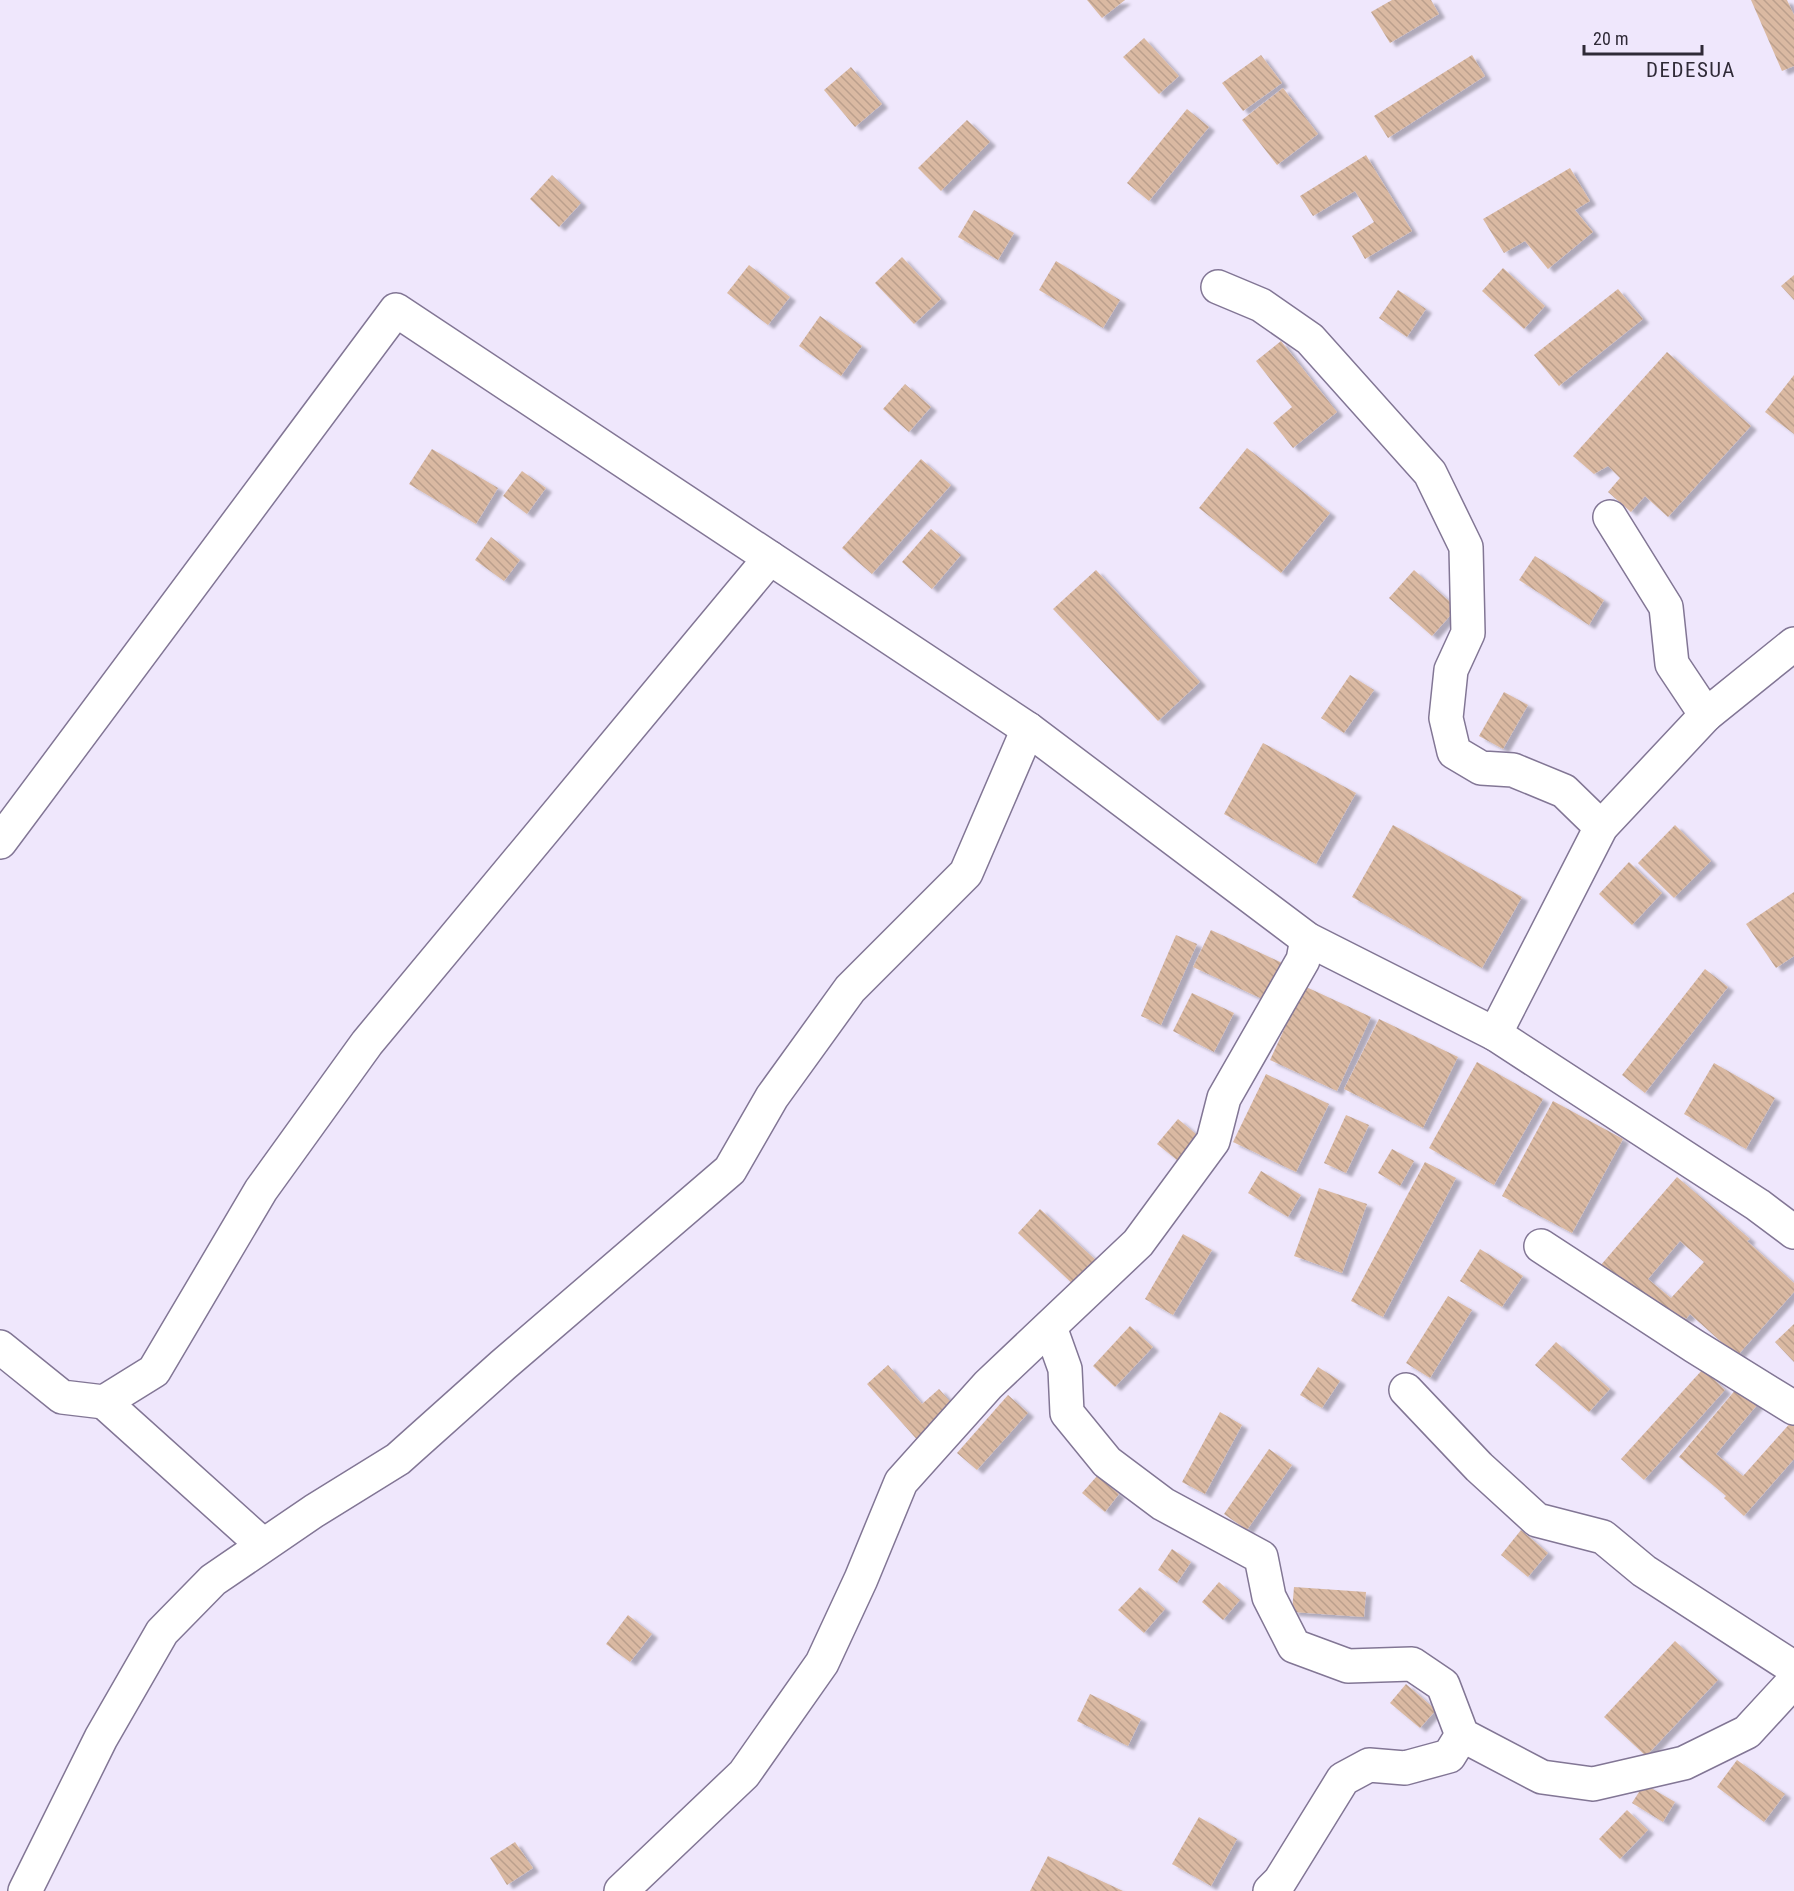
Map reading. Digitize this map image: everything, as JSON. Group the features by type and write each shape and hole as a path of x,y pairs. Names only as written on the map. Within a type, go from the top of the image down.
{"street":[{"path":"1218,287 1261,305 1310,339 1430,473 1466,546 1468,633 1451,670 1446,718 1454,752 1481,768 1513,771 1564,792 1601,827"},
{"path":"0,842 396,310 1028,729 1307,939 1495,1034 1758,1205 1794,1232"},
{"path":"1610,517 1666,607 1672,664 1706,715"},
{"path":"0,1347 62,1397 104,1401 154,1371 261,1190 367,1043 770,558"},
{"path":"1495,1034 1601,827 1706,715 1794,645"},
{"path":"25,1891 101,1738 162,1632 213,1580 314,1511 398,1459 503,1365 730,1170 772,1097 850,989 966,873 1028,729"},
{"path":"621,1891 744,1774 822,1662 861,1579 901,1482 988,1384 1138,1243 1213,1141 1224,1098 1303,960 1307,939"},
{"path":"1541,1246 1794,1408"},
{"path":"1050,1327 1065,1369 1066,1413 1107,1462 1163,1504 1261,1557 1269,1597 1294,1646 1348,1666 1412,1664 1443,1685 1462,1735 1542,1777 1593,1784 1684,1762 1747,1732 1794,1681"},
{"path":"1406,1390 1479,1467 1537,1520 1603,1538 1644,1570 1794,1668"},
{"path":"104,1401 263,1545"},
{"path":"1270,1891 1280,1881 1343,1779 1369,1765 1405,1768 1449,1756 1462,1735"}],"building":[{"path":"1087,0 1125,0 1102,18"},
{"path":"1392,0 1431,0 1439,14 1390,43 1371,12"},
{"path":"1751,0 1787,0 1794,15 1794,66 1782,71"},
{"path":"1144,38 1179,76 1159,94 1123,57"},
{"path":"1261,55 1282,83 1243,111 1222,83"},
{"path":"1472,55 1485,76 1388,138 1374,116"},
{"path":"851,67 882,104 855,127 824,90"},
{"path":"1283,88 1318,134 1277,165 1242,120"},
{"path":"1187,109 1209,127 1149,201 1127,183"},
{"path":"967,120 990,142 941,191 918,168"},
{"path":"1366,155 1412,231 1365,259 1352,236 1374,222 1355,191 1313,216 1300,196"},
{"path":"1570,168 1590,201 1575,210 1593,232 1548,269 1525,241 1504,253 1483,219"},
{"path":"552,175 581,203 559,227 530,199"},
{"path":"974,210 1014,233 998,260 958,237"},
{"path":"902,257 941,299 914,324 875,283"},
{"path":"1056,261 1120,300 1103,328 1039,290"},
{"path":"749,265 790,297 768,325 727,293"},
{"path":"1503,268 1545,306 1524,329 1482,291"},
{"path":"1794,275 1794,300 1781,286"},
{"path":"1618,289 1643,319 1559,386 1534,355"},
{"path":"1398,290 1426,309 1407,337 1379,318"},
{"path":"820,316 862,346 841,376 799,346"},
{"path":"1281,341 1337,412 1293,448 1273,423 1292,407 1256,361"},
{"path":"1667,352 1751,426 1668,517 1645,496 1631,512 1608,492 1620,478 1608,466 1594,474 1573,456"},
{"path":"1794,375 1794,434 1765,412"},
{"path":"905,384 931,407 909,432 883,409"},
{"path":"1247,448 1330,513 1281,573 1199,508"},
{"path":"432,449 498,488 476,524 409,484"},
{"path":"921,459 951,485 872,574 842,548"},
{"path":"522,471 546,488 527,514 503,496"},
{"path":"931,529 961,555 932,589 902,562"},
{"path":"491,537 520,560 504,581 475,560"},
{"path":"1535,556 1604,600 1589,625 1519,580"},
{"path":"1096,570 1200,682 1158,721 1053,609"},
{"path":"1414,570 1457,608 1432,636 1389,598"},
{"path":"1350,675 1374,690 1344,733 1321,718"},
{"path":"1504,692 1528,705 1503,749 1479,736"},
{"path":"1263,743 1356,793 1316,864 1224,814"},
{"path":"1393,825 1522,897 1482,968 1352,897"},
{"path":"1675,825 1711,861 1674,898 1638,863"},
{"path":"1629,862 1662,893 1632,925 1599,894"},
{"path":"1794,892 1794,956 1776,968 1746,924"},
{"path":"1211,930 1293,968 1275,1005 1193,967"},
{"path":"1176,935 1197,944 1161,1025 1141,1016"},
{"path":"1705,969 1728,987 1645,1093 1622,1075"},
{"path":"1304,986 1371,1017 1337,1091 1270,1060"},
{"path":"1192,993 1234,1013 1214,1052 1173,1031"},
{"path":"1379,1019 1458,1057 1423,1128 1344,1089"},
{"path":"1477,1062 1543,1099 1494,1185 1429,1148"},
{"path":"1714,1063 1775,1098 1746,1149 1684,1114"},
{"path":"1266,1074 1329,1104 1296,1172 1233,1142"},
{"path":"1553,1101 1623,1139 1572,1233 1502,1196"},
{"path":"1346,1115 1369,1125 1346,1173 1324,1163"},
{"path":"1178,1119 1202,1139 1182,1164 1157,1144"},
{"path":"1392,1149 1414,1161 1400,1186 1378,1173"},
{"path":"1425,1162 1456,1178 1383,1317 1351,1301"},
{"path":"1261,1171 1301,1195 1288,1217 1248,1193"},
{"path":"1677,1177 1750,1239 1747,1241 1794,1283 1794,1292 1737,1356 1690,1314 1686,1319 1684,1317 1675,1329 1600,1266","holes":["1680,1241 1704,1262 1671,1298 1648,1279"]},
{"path":"1319,1188 1367,1204 1342,1273 1294,1256"},
{"path":"1040,1209 1099,1263 1076,1287 1018,1233"},
{"path":"1183,1234 1212,1250 1173,1315 1145,1299"},
{"path":"1480,1249 1523,1276 1502,1307 1460,1281"},
{"path":"1448,1296 1472,1310 1430,1378 1406,1363"},
{"path":"1794,1324 1794,1362 1775,1342"},
{"path":"1130,1326 1153,1347 1115,1387 1093,1366"},
{"path":"1556,1342 1610,1389 1589,1412 1535,1365"},
{"path":"888,1365 922,1404 939,1389 959,1411 922,1445 867,1384"},
{"path":"1318,1367 1340,1381 1322,1408 1300,1395"},
{"path":"1703,1369 1725,1390 1644,1480 1621,1459"},
{"path":"1742,1382 1762,1399 1716,1454 1743,1476 1794,1421 1794,1459 1744,1516 1724,1498 1726,1496 1679,1457"},
{"path":"1008,1395 1028,1413 977,1470 957,1453"},
{"path":"1220,1412 1242,1425 1205,1494 1182,1482"},
{"path":"1269,1449 1292,1465 1247,1530 1224,1514"},
{"path":"1097,1476 1119,1494 1105,1512 1082,1493"},
{"path":"1521,1530 1548,1553 1528,1577 1501,1555"},
{"path":"1172,1549 1191,1562 1177,1583 1158,1570"},
{"path":"1219,1582 1240,1600 1223,1620 1202,1602"},
{"path":"1140,1587 1165,1609 1144,1633 1118,1610"},
{"path":"1294,1587 1366,1592 1364,1617 1292,1612"},
{"path":"628,1615 652,1634 630,1662 606,1644"},
{"path":"1675,1641 1718,1680 1646,1756 1604,1717"},
{"path":"1406,1684 1436,1710 1420,1728 1390,1703"},
{"path":"1090,1694 1141,1719 1128,1746 1077,1721"},
{"path":"1737,1760 1785,1794 1764,1822 1717,1787"},
{"path":"1644,1784 1675,1802 1663,1822 1632,1803"},
{"path":"1627,1810 1648,1830 1620,1859 1599,1839"},
{"path":"1199,1817 1237,1839 1211,1886 1172,1864"},
{"path":"515,1842 533,1868 507,1885 490,1858"},
{"path":"1048,1856 1123,1891 1030,1891"}],"district":[{"name":"DEDESUA","path":"1691,70"}]}
